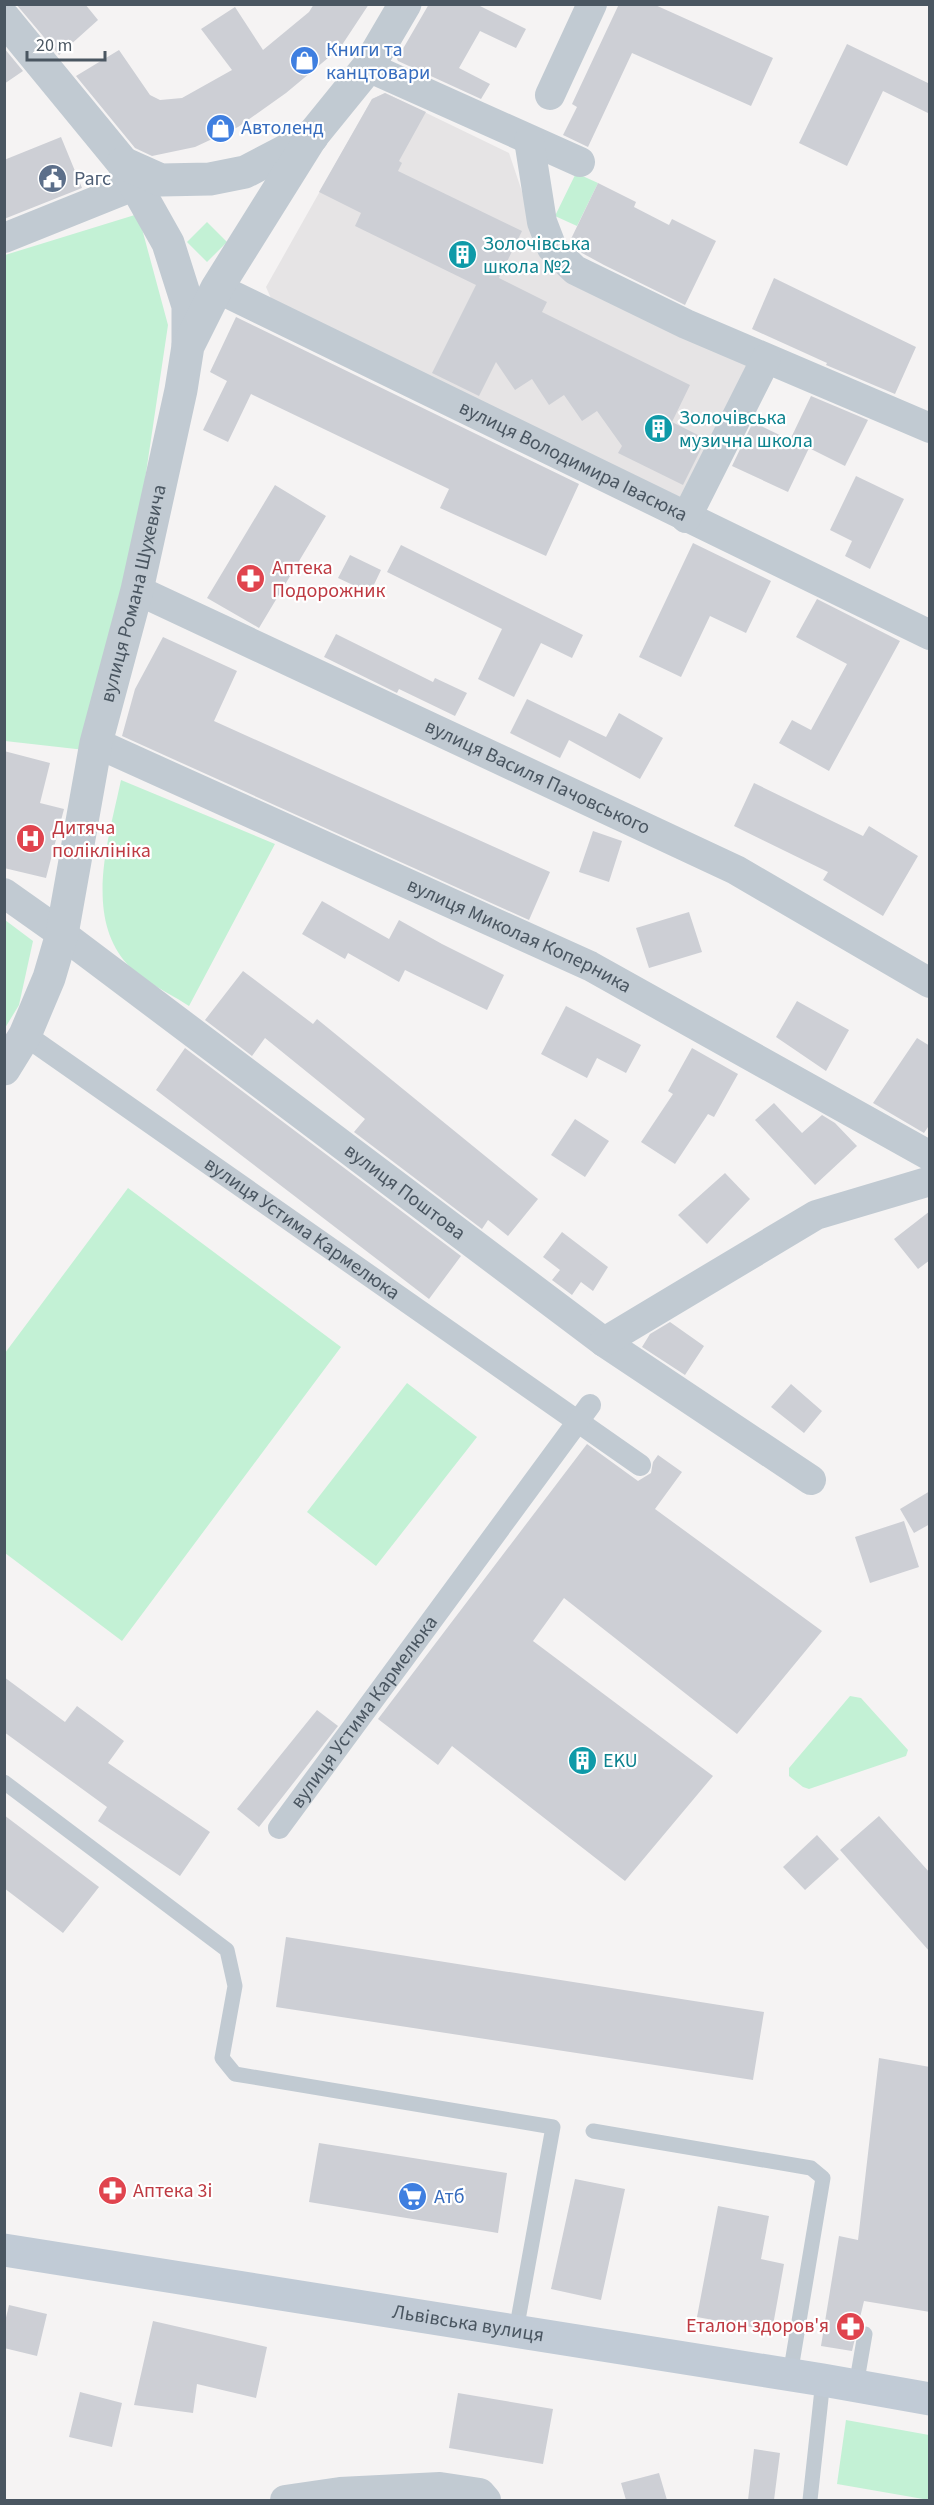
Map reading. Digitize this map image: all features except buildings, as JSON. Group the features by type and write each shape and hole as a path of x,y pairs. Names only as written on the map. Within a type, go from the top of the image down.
{"main road":[{"name":"Львівська вулиця","path":"4,2250 824,2380 930,2400"}],"street":[{"name":"вулиця Романа Шухевича","path":"4,1069 25,1035 49,978 62,934 96,743 137,590 181,390 188,346 217,288 312,136 368,67 405,4"},
{"path":"550,96 592,4"},
{"path":"4,18 129,174 168,243 188,306 188,346"},
{"path":"368,67 580,162"},
{"path":"4,238 129,174 161,180 210,179 245,172 312,136"},
{"path":"529,140 542,222 552,248 576,270 766,359 930,428"},
{"name":"вулиця Володимира Івасюка","path":"217,288 930,635"},
{"path":"686,518 766,359"},
{"name":"вулиця Василя Пачовського","path":"137,590 736,870 930,983"},
{"name":"вулиця Миколая Коперника","path":"96,743 590,966 930,1156"},
{"name":"вулиця Поштова","path":"4,893 62,934 604,1342 811,1480"},
{"name":"вулиця Устима Кармелюка","path":"25,1035 584,1413 640,1465"},
{"path":"604,1342 816,1215 930,1181"},
{"name":"вулиця Устима Кармелюка","path":"279,1828 584,1413"},
{"path":"285,2500 340,2492 440,2487 480,2493 486,2500"}],"lane":[{"path":"4,1782 227,1950 235,1986 222,2058 235,2074 553,2127 516,2331"},
{"path":"593,2131 811,2168 823,2178 790,2375"},
{"path":"855,2386 865,2334"},
{"path":"810,2500 824,2380"}],"shaded area":[{"path":"385,93 509,153 542,251 755,368 689,503 273,303 266,287 372,99"}],"green space":[{"path":"576,173 598,183 577,226 555,216"},
{"path":"138,214 168,325 128,594 85,750 5,741 5,255"},
{"path":"207,222 227,242 207,262 187,242"},
{"path":"121,780 275,844 189,1006 133,970 114,945 106,924 103,876"},
{"path":"5,920 33,941 19,1005 5,1028"},
{"path":"128,1188 341,1347 122,1641 5,1553 5,1353"},
{"path":"407,1383 477,1437 376,1566 307,1512"},
{"path":"850,1696 861,1698 908,1750 906,1756 809,1789 803,1787 789,1776 789,1768"},
{"path":"846,2420 929,2435 929,2500 837,2484"}],"place":[{"name":"Книги та канцтовари","path":"305,61"},
{"name":"Автоленд","path":"220,128"},
{"name":"Рагс","path":"53,179"},
{"name":"Золочівська школа №2","path":"462,255"},
{"name":"Золочівська музична школа","path":"658,429"},
{"name":"Аптека Подорожник","path":"251,579"},
{"name":"Дитяча поліклініка","path":"31,839"},
{"name":"EKU","path":"582,1761"},
{"name":"Аптека 3і","path":"112,2191"},
{"name":"Атб","path":"413,2197"},
{"name":"Еталон здоров'я","path":"850,2326"}]}
